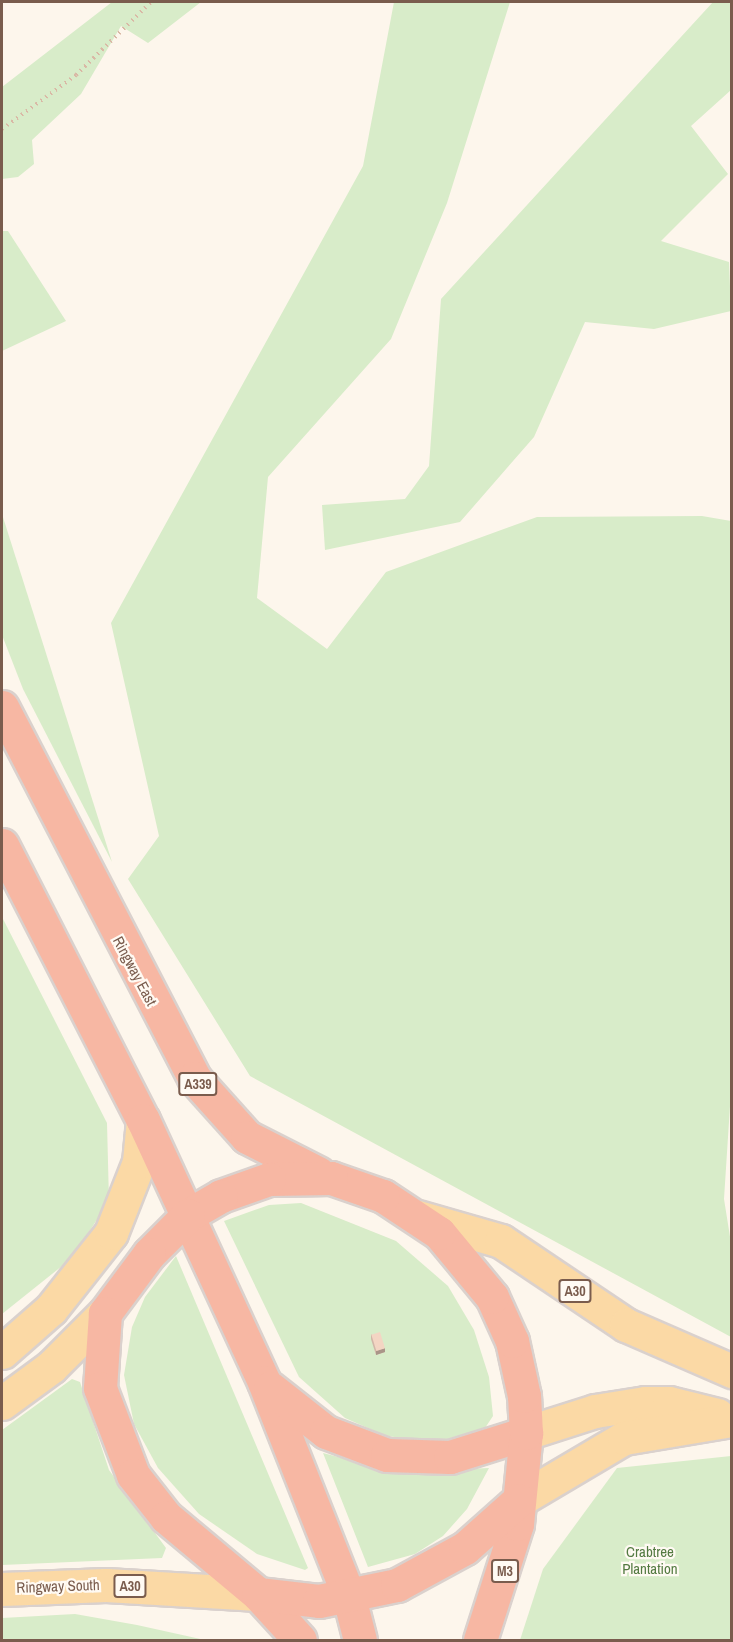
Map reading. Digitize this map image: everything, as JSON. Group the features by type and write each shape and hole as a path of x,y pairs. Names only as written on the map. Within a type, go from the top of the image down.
{"highway":[{"name":"Ringway East","path":"2,707 194,1078 247,1137 331,1178 383,1197 418,1217 472,1266 492,1297 518,1359 526,1433 519,1500"},
{"path":"2,845 143,1120 264,1382 349,1597 360,1641"},
{"path":"300,1641 258,1594 166,1516 123,1457 100,1388 105,1313 149,1254 188,1215 221,1196 269,1179 331,1178"},
{"path":"264,1382 326,1432 387,1455 450,1457 526,1433"},
{"path":"258,1594 319,1600 349,1597 430,1571 519,1500"},
{"name":"M3","path":"480,1641 510,1553 519,1500"}],"main road":[{"path":"2,1352 51,1309 111,1233 139,1162 143,1120"},
{"name":"A30","path":"418,1217 501,1241 626,1324 732,1371"},
{"path":"2,1403 51,1367 105,1313"},
{"path":"526,1433 595,1411 645,1403 669,1403 732,1420"},
{"path":"519,1500 624,1438 732,1420"},
{"name":"Ringway South","path":"2,1588 106,1585 258,1594"}],"path":[{"path":"2,129 76,75 151,2"}],"green space":[{"path":"112,2 201,2 148,43 121,26 81,94 32,140 34,164 18,177 2,179 2,87"},
{"path":"394,2 510,2 447,203 391,339 268,477 257,598 327,649 386,572 537,517 702,516 731,521 732,1075 724,1199 731,1243 731,1337 250,1076 128,879 159,836 111,623 363,166"},
{"path":"713,2 731,2 731,90 691,126 728,174 661,241 729,262 731,311 654,329 585,322 534,437 460,522 325,550 322,505 405,499 429,466 441,299"},
{"path":"2,231 8,231 66,321 2,351"},
{"path":"2,514 112,862 23,689 2,635"},
{"path":"2,917 107,1123 109,1201 72,1258 2,1314"},
{"path":"301,1203 396,1241 448,1286 474,1330 489,1377 493,1416 485,1428 437,1442 386,1436 345,1418 299,1377 224,1221 269,1205"},
{"path":"176,1256 308,1568 305,1570 257,1554 199,1514 158,1468 134,1424 124,1375 132,1327 145,1297"},
{"path":"72,1379 80,1382 109,1470 166,1548 162,1558 2,1565 2,1430"},
{"path":"323,1453 395,1472 489,1468 467,1509 443,1536 415,1554 368,1567"},
{"name":"Crabtree Plantation","path":"731,1456 731,1640 520,1640 543,1569 617,1468"},
{"path":"75,1614 205,1640 2,1640 2,1618"}],"building":[{"path":"380,1332 385,1348 376,1351 371,1335"}]}
